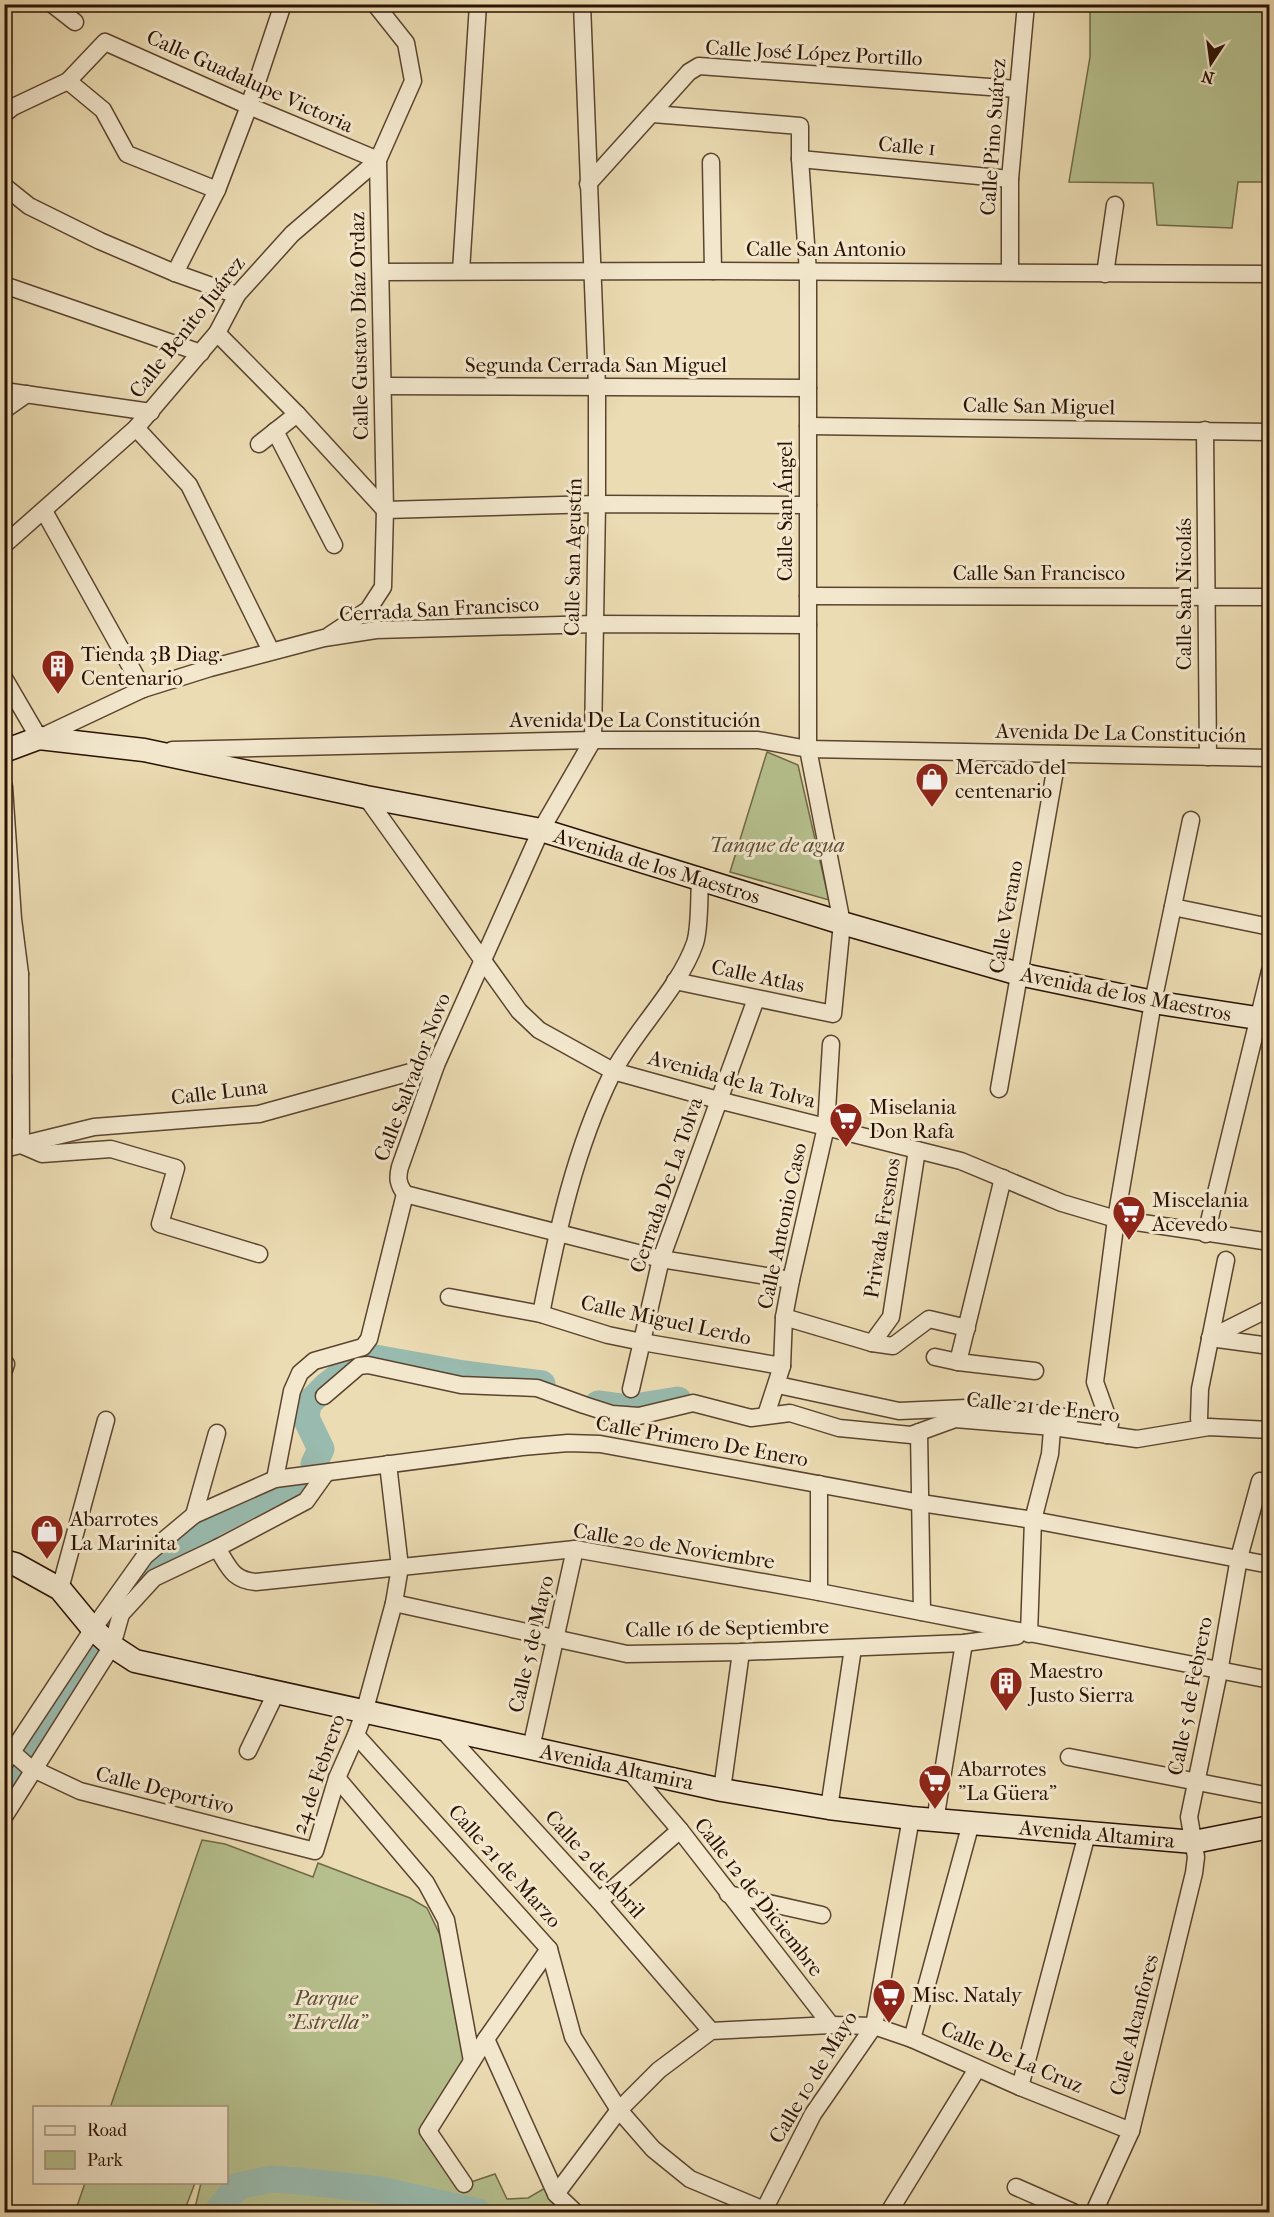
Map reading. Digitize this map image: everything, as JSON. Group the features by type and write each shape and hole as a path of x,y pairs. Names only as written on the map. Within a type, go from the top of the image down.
{"street":[{"path":"52,4 75,22"},
{"name":"Calle Gustavo Díaz Ordaz","path":"324,638 368,610 383,587 385,510 378,160 413,81 406,43 375,4"},
{"path":"461,271 478,4"},
{"name":"Calle San Agustín","path":"541,830 593,740 597,387 582,4"},
{"name":"Calle Pino Suárez","path":"1010,272 1010,179 1026,4"},
{"path":"175,273 217,190 249,106 283,5"},
{"name":"Calle Guadalupe Victoria","path":"68,81 105,42 378,160"},
{"name":"Calle José López Portillo","path":"588,184 689,72 699,66 1017,89"},
{"path":"4,114 13,107 68,81 103,110 127,154 217,190"},
{"name":"Calle San Ángel","path":"653,114 800,126 800,159 808,272 808,749"},
{"name":"Calle 1","path":"800,159 1010,179"},
{"name":"Calle Benito Juárez","path":"4,545 136,428 201,353 216,333 237,295 292,234 378,160"},
{"path":"711,162 713,271"},
{"path":"4,186 29,206 100,242 175,273 237,295"},
{"path":"1105,274 1115,205"},
{"name":"Calle San Antonio","path":"382,272 1269,274"},
{"path":"4,285 201,353"},
{"path":"216,333 297,414 385,510 597,504 808,505"},
{"name":"Segunda Cerrada San Miguel","path":"383,386 808,388"},
{"path":"4,391 151,412"},
{"path":"4,410 27,394"},
{"path":"259,444 297,414"},
{"name":"Calle San Miguel","path":"808,426 1269,432"},
{"path":"136,428 189,485 271,651"},
{"name":"Calle San Nicolás","path":"1205,430 1208,757"},
{"path":"275,431 334,545"},
{"path":"44,511 143,689"},
{"name":"Calle San Francisco","path":"808,596 1269,597"},
{"name":"Cerrada San Francisco","path":"324,638 376,630 595,624 808,625"},
{"path":"4,750 39,738 143,689 271,651 324,638"},
{"path":"4,678 39,738"},
{"name":"Avenida de los Maestros","path":"39,738 144,750 366,797 541,830 842,923 1019,974 1153,1002 1263,1019"},
{"name":"Avenida De La Constitución","path":"144,750 593,740 758,740 808,749 1269,758"},
{"path":"808,749 842,923"},
{"name":"Calle Verano","path":"999,1089 1058,754"},
{"path":"4,787 12,976 12,1066 21,1145 42,1154 111,1149 176,1168 160,1224 259,1254"},
{"name":"Avenida de la Tolva","path":"366,797 519,1011 539,1030 614,1071 718,1101 961,1161 1062,1203 1116,1219 1269,1246"},
{"path":"1109,1430 1095,1382 1116,1219 1153,1002 1191,820"},
{"name":"Calle Salvador Novo","path":"275,1479 292,1390 300,1373 314,1361 363,1347 369,1339 405,1194 399,1186 400,1167 436,1065 541,830"},
{"path":"541,1314 557,1231 598,1104 614,1071 675,981 695,942 700,879"},
{"path":"1173,907 1269,927"},
{"name":"Calle Atlas","path":"675,981 833,1014 842,923"},
{"path":"1206,1234 1263,1019 1269,971"},
{"name":"Cerrada De La Tolva","path":"639,1416 635,1394 642,1342 661,1259 756,999"},
{"name":"Calle Antonio Caso","path":"766,1415 776,1391 782,1366 784,1317 826,1127 831,1044"},
{"name":"Calle Luna","path":"4,1149 94,1127 259,1114 436,1065"},
{"name":"Privada Fresnos","path":"872,1343 891,1317 917,1150"},
{"path":"958,1362 1003,1178"},
{"path":"405,1194 661,1259 791,1280"},
{"path":"1199,1419 1200,1389 1226,1260"},
{"name":"Calle Miguel Lerdo","path":"449,1297 541,1314 608,1335 782,1366"},
{"path":"1210,1338 1269,1308"},
{"path":"784,1317 872,1343 893,1346 929,1319 967,1328"},
{"path":"1210,1338 1269,1346"},
{"path":"935,1357 1035,1371"},
{"name":"Calle 21 de Enero","path":"324,1396 359,1366 368,1365 461,1385 537,1388 612,1414 639,1416 693,1403 751,1418 789,1413 839,1428 911,1435 954,1419 1109,1430 1137,1439 1232,1424 1269,1430"},
{"path":"776,1391 898,1411 989,1407 1109,1430 1139,1430 1199,1419 1232,1424 1269,1422"},
{"path":"60,1589 106,1420"},
{"path":"1053,1430 1050,1454 1033,1520 1029,1634 1269,1680"},
{"path":"919,1432 922,1612"},
{"path":"194,1515 217,1433"},
{"name":"Calle Primero De Enero","path":"19,1762 93,1629 145,1556 194,1515 275,1479 568,1443 634,1449 921,1503 1033,1520"},
{"name":"24 de Febrero","path":"315,1851 336,1778 357,1736 394,1603 400,1567 388,1464"},
{"path":"4,1817 19,1762 112,1646 121,1614 154,1578 306,1501 326,1473"},
{"name":"Calle 5 de Febrero","path":"1194,1842 1189,1817 1219,1672 1239,1558 1260,1481 1269,1483"},
{"path":"819,1484 819,1592"},
{"path":"1033,1520 1269,1565"},
{"name":"Calle 20 de Noviembre","path":"217,1548 234,1574 244,1581 256,1582 575,1549 819,1592 1029,1634"},
{"name":"Calle 5 de Mayo","path":"531,1748 575,1549"},
{"name":"Avenida Altamira","path":"4,1561 15,1564 60,1589 93,1629 112,1646 135,1661 722,1790 829,1808 935,1821 1194,1842 1269,1827"},
{"name":"Calle 16 de Septiembre","path":"394,1603 627,1654 964,1643 1029,1634"},
{"path":"935,1821 964,1643"},
{"path":"829,1808 853,1648"},
{"path":"722,1790 741,1652"},
{"path":"248,1751 276,1693"},
{"name":"Calle 2 de Abril","path":"442,1729 599,1901 711,2031"},
{"name":"Calle 21 de Marzo","path":"357,1736 549,1949 573,2037 620,2110 653,2149 690,2179 764,2211"},
{"path":"1070,1757 1269,1796"},
{"name":"Calle Deportivo","path":"19,1762 80,1791 315,1851"},
{"name":"Calle 12 de Diciembre","path":"628,1769 680,1830 831,2025"},
{"path":"336,1778 426,1883 446,1920 472,2061"},
{"name":"Calle 10 de Mayo","path":"764,2211 813,2114 874,2026 911,1818"},
{"path":"912,2039 971,1823"},
{"path":"599,1901 680,1830"},
{"path":"1020,2087 1087,1834"},
{"name":"Calle Alcanfores","path":"1094,2212 1131,2131 1194,1873 1196,1857 1194,1842"},
{"path":"728,1894 822,1915"},
{"path":"464,2184 428,2131 486,2038 549,1949"},
{"name":"Calle De La Cruz","path":"711,2031 831,2025 874,2026 912,2039 1020,2087 1131,2131"},
{"path":"556,2194 620,2110 659,2070 711,2031"},
{"path":"486,2038 556,2194 575,2212"},
{"path":"889,2212 977,2068"},
{"path":"1016,2187 1073,2212"}],"green space":[{"path":"1090,5 1269,5 1269,182 1238,182 1232,228 1157,225 1153,183 1069,182 1090,57"},
{"name":"Tanque de agua","path":"767,752 798,765 829,900 730,872"},
{"name":"Parque \"Estrella\"","path":"202,1840 225,1844 313,1877 318,1863 410,1898 427,1908 454,1964 472,2061 428,2131 465,2184 495,2174 507,2199 528,2198 552,2184 575,2212 194,2212 201,2184 228,2184 228,2106 111,2106"},
{"path":"84,2184 195,2184 184,2212 75,2212"}],"waterway":[{"path":"314,1464 321,1449 306,1418 308,1404 326,1386 359,1360 375,1358 464,1374 542,1384"},
{"path":"598,1404 628,1408 678,1400"},
{"path":"4,1784 97,1650 109,1624 137,1581 212,1524 296,1481"},
{"path":"217,2212 238,2186 272,2179 380,2190 478,2212"}],"place":[{"name":"Tienda 3B Diag. Centenario","path":"58,695"},
{"name":"Mercado del centenario","path":"932,808"},
{"name":"Miselania Don Rafa","path":"846,1148"},
{"name":"Miscelania Acevedo","path":"1129,1241"},
{"name":"Abarrotes La Marinita","path":"47,1560"},
{"name":"Maestro Justo Sierra","path":"1006,1712"},
{"name":"Abarrotes \"La Güera\"","path":"935,1810"},
{"name":"Misc. Nataly","path":"889,2024"}]}
